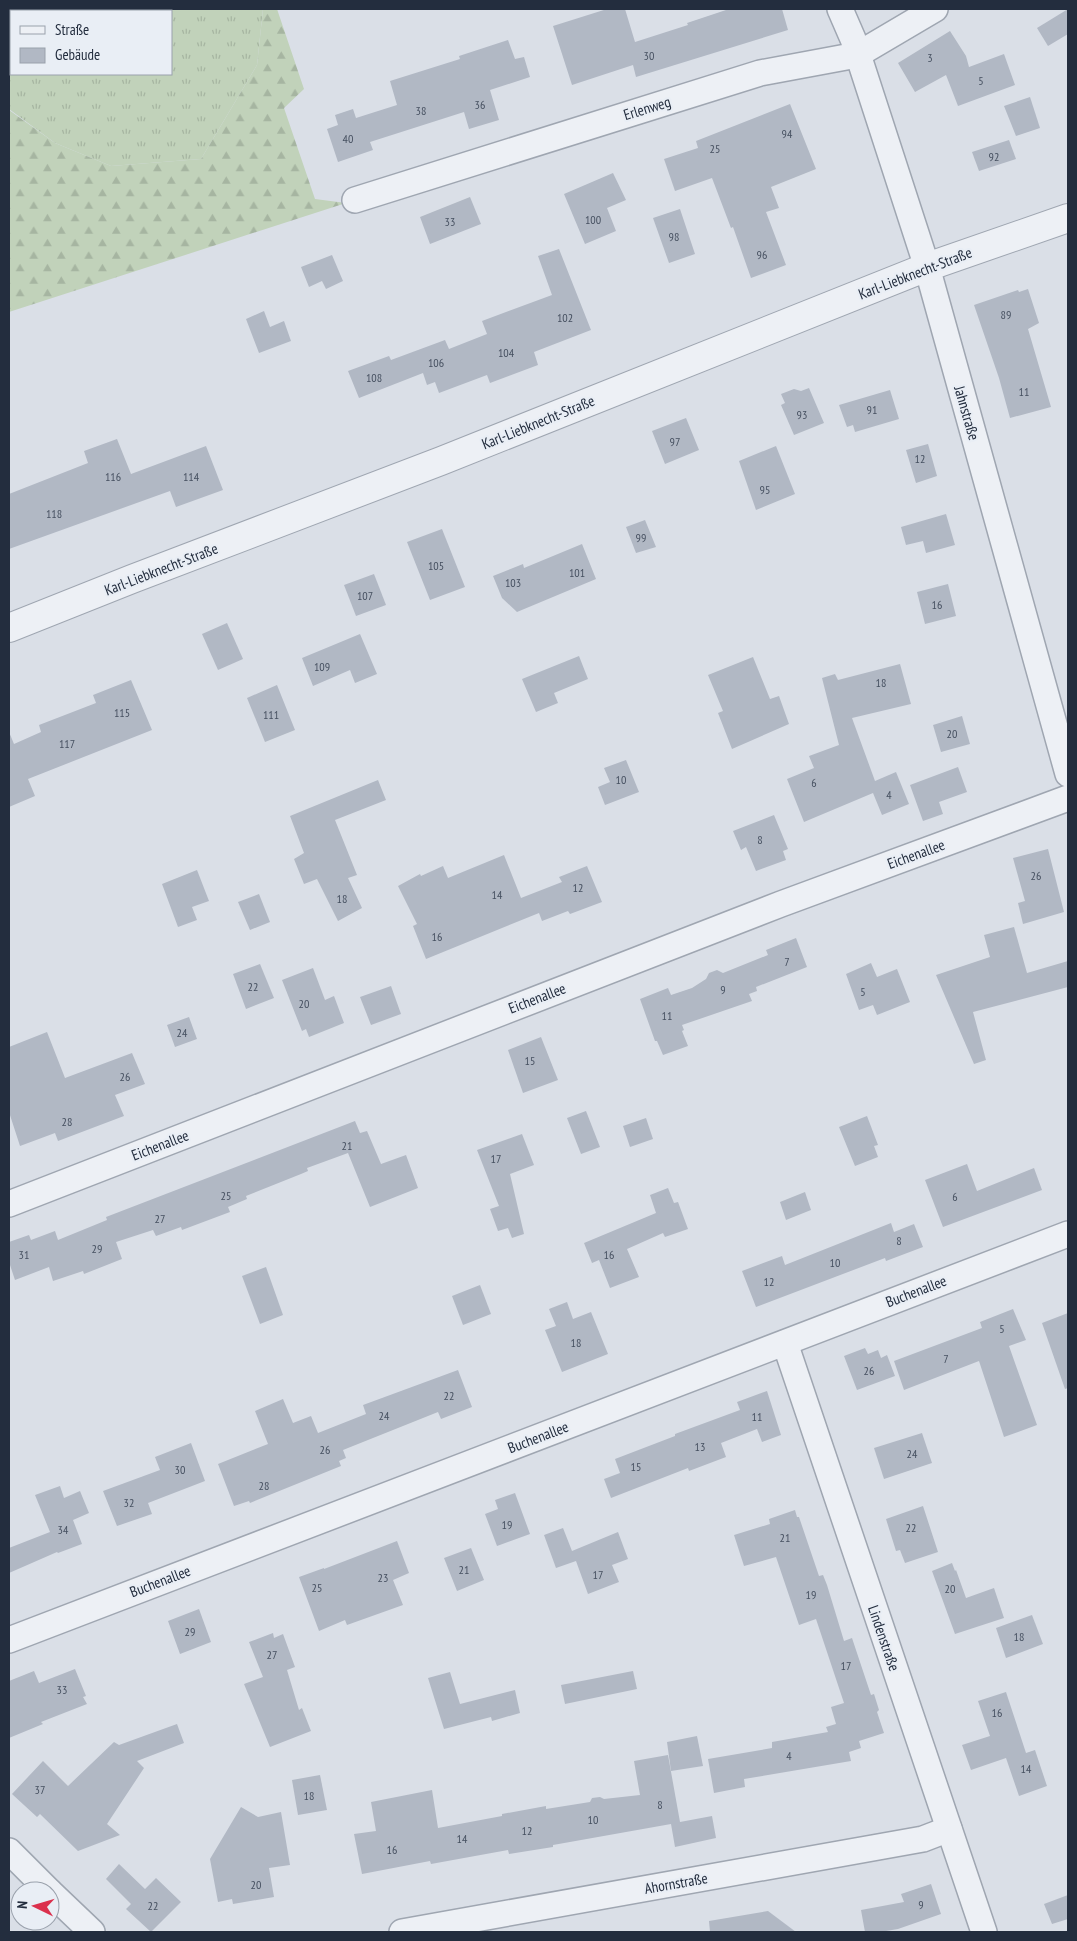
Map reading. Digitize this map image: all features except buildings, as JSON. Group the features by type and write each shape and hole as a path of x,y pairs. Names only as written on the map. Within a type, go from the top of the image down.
{"street":[{"name":"Jahnstraße","path":"840,9 853,39 926,267 1068,774"},
{"name":"Erlenweg","path":"355,200 760,73 858,55 934,9"},
{"name":"Karl-Liebknecht-Straße","path":"9,628 458,454 926,267 1068,218"},
{"name":"Eichenallee","path":"9,1204 772,907 1068,798"},
{"name":"Buchenallee","path":"9,1640 1068,1234"},
{"name":"Lindenstraße","path":"785,1343 984,1932"},
{"name":"Ahornstraße","path":"402,1932 923,1838 949,1829"},
{"path":"9,1851 40,1881"},
{"path":"60,1901 92,1932"}],"green space":[{"path":"9,9 263,9 257,65 201,159 111,166 55,143 9,109"},
{"path":"263,9 277,9 304,89 284,108 315,199 346,203 9,312 9,110 55,143 111,166 201,159 257,65"}]}
